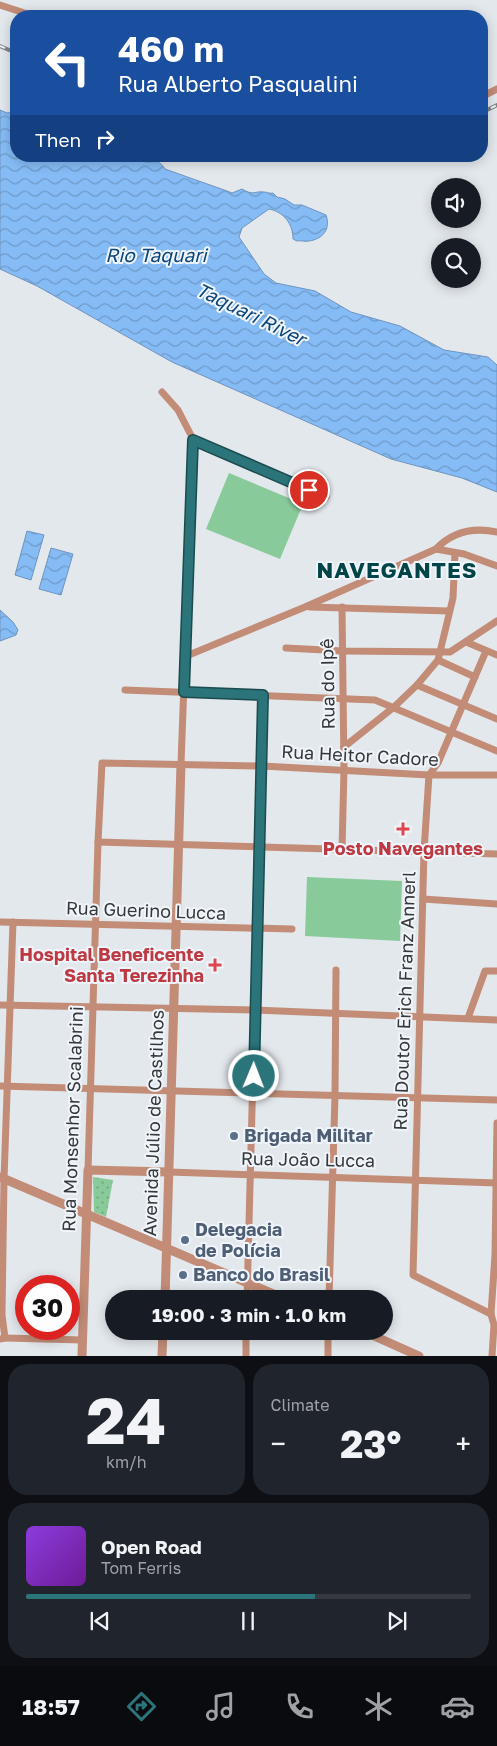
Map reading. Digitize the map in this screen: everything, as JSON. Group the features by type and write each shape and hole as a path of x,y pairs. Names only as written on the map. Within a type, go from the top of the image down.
{"street":[{"path":"0,5 15,10"},
{"path":"162,392 178,410 193,440 326,497"},
{"name":"Avenida Júlio de Castilhos","path":"165,1290 184,657 193,440"},
{"path":"184,657 306,607 436,549 446,538 465,531 484,530 497,532"},
{"path":"436,549 464,554 497,566"},
{"path":"344,747 394,707 416,685 439,656 453,598 455,552"},
{"path":"306,607 449,611"},
{"name":"Rua do Ipê","path":"342,608 344,747 342,850"},
{"path":"286,648 439,656 450,652 497,622"},
{"path":"466,642 497,656"},
{"name":"Rua Doutor Erich Franz Annerl","path":"486,651 450,730 438,763 429,775 424,851 413,1275 491,1314"},
{"path":"439,656 475,676"},
{"path":"416,685 463,703 497,719"},
{"path":"125,690 375,700 497,751"},
{"path":"248,1290 263,695"},
{"name":"Rua Heitor Cadore","path":"102,763 344,769 429,775 497,775"},
{"name":"Rua Monsenhor Scalabrini","path":"82,1356 95,924 102,763"},
{"path":"98,842 497,854"},
{"path":"423,899 497,904"},
{"name":"Rua Guerino Lucca","path":"0,922 292,930"},
{"path":"13,922 11,1005 4,1086 2,1339 82,1340"},
{"path":"329,1290 336,1096 336,970"},
{"path":"468,1018 485,971 497,971"},
{"path":"0,1005 255,1010 497,1020"},
{"path":"4,1086 497,1100"},
{"path":"492,1356 496,1326 491,1314 495,1255 497,1123"},
{"name":"Rua João Lucca","path":"88,1170 496,1183"},
{"path":"2,1178 265,1290"},
{"path":"162,1356 163,1340"},
{"path":"246,1340 246,1356"},
{"path":"328,1340 328,1356"},
{"path":"383,1340 419,1356"}],"green space":[{"path":"229,473 303,504 280,559 206,529"},
{"path":"307,877 402,881 400,941 305,936"},
{"path":"93,1177 113,1180 106,1217 94,1212"}],"water":[{"name":"Rio Taquari","path":"0,110 10,113 10,162 158,162 165,169 232,193 242,189 251,193 273,193 294,205 302,205 326,215 327,229 322,236 314,240 297,241 293,239 293,234 287,220 279,213 269,209 242,228 239,237 264,274 276,283 315,291 351,312 400,326 444,350 488,357 497,365 497,492 462,478 391,459 172,362 37,286 0,269"},
{"path":"27,531 44,535 31,580 15,575"},
{"path":"51,548 73,554 61,595 39,589"},
{"path":"0,610 13,622 18,630 16,635 0,641"}],"railway":[{"path":"0,46 10,50"},
{"path":"488,110 497,105"}],"place":[{"name":"Posto Navegantes","path":"403,829"},
{"name":"Hospital Beneficente Santa Terezinha","path":"215,965"},
{"name":"Brigada Militar","path":"234,1136"},
{"name":"Delegacia de Polícia","path":"185,1240"},
{"name":"Banco do Brasil","path":"183,1275"}],"district":[{"name":"NAVEGANTES","path":"397,570"}],"route":[{"path":"254,1076 263,695 184,692 193,440 309,490"}],"water label":[{"name":"Taquari River","path":"251,314"}]}
